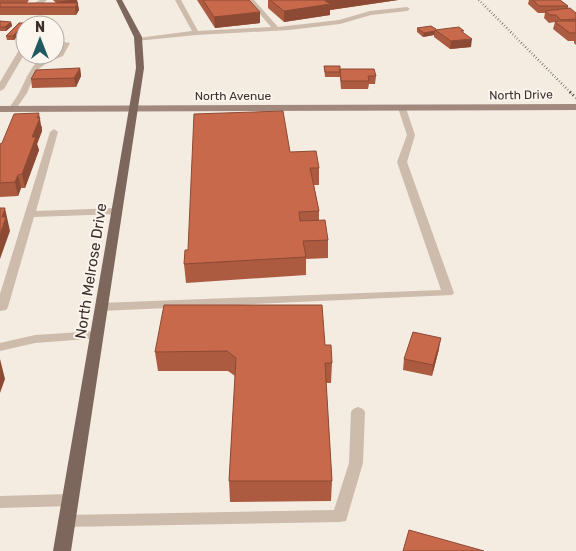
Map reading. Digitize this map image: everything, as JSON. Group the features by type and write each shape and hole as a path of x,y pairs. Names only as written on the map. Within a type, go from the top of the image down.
{"main road":[{"name":"North Melrose Drive","path":"62,551 140,68 138,40 119,0"},
{"name":"North Drive","path":"467,108 576,107"},
{"name":"North Avenue","path":"0,109 467,108"}],"lane":[{"path":"0,7 29,7 44,2 44,0"},
{"path":"178,0 196,34"},
{"path":"251,0 276,29"},
{"path":"138,40 340,22 360,15 407,9"},
{"path":"12,109 23,93 34,70 45,60 60,54 66,43"},
{"path":"0,89 15,63"},
{"path":"101,307 448,293 402,162 411,135 402,108"},
{"path":"0,307 2,307 31,214 54,132"},
{"path":"31,214 117,211"},
{"path":"0,347 35,339 97,335"},
{"path":"66,521 340,516 356,463 358,412"},
{"path":"0,502 70,500"}],"building":[{"path":"57,0 73,0 59,2"},
{"path":"203,0 249,0 260,12 214,17"},
{"path":"270,0 330,0 325,1 331,4 284,11"},
{"path":"533,0 560,0 568,6 539,6"},
{"path":"0,3 78,3 75,7 0,7"},
{"path":"570,8 576,13 576,19 561,20 556,15 550,15 545,11"},
{"path":"0,21 11,22 5,27 0,27"},
{"path":"576,21 576,33 570,33 555,22"},
{"path":"431,26 436,29 435,31 424,33 417,28"},
{"path":"15,27 13,36 6,36"},
{"path":"459,27 464,31 461,31 472,39 451,41 435,30"},
{"path":"324,66 340,66 340,72 325,72"},
{"path":"80,68 74,78 31,79 36,70"},
{"path":"340,69 374,69 376,76 368,76 369,81 341,81"},
{"path":"283,111 290,152 316,151 319,168 310,168 319,211 299,212 300,221 325,220 328,240 303,241 306,257 184,264 185,250 188,250 194,114"},
{"path":"39,113 37,118 40,118 32,137 36,137 22,174 18,175 15,182 0,183 0,144 14,114"},
{"path":"0,208 5,208 2,217 6,217 0,235"},
{"path":"164,305 322,305 325,345 331,345 332,363 325,363 332,481 229,481 236,358 227,351 155,352"},
{"path":"413,332 441,338 433,365 404,359"},
{"path":"409,530 484,551 403,551"}],"railway":[{"path":"479,0 572,94"},
{"path":"572,94 576,98"}]}
